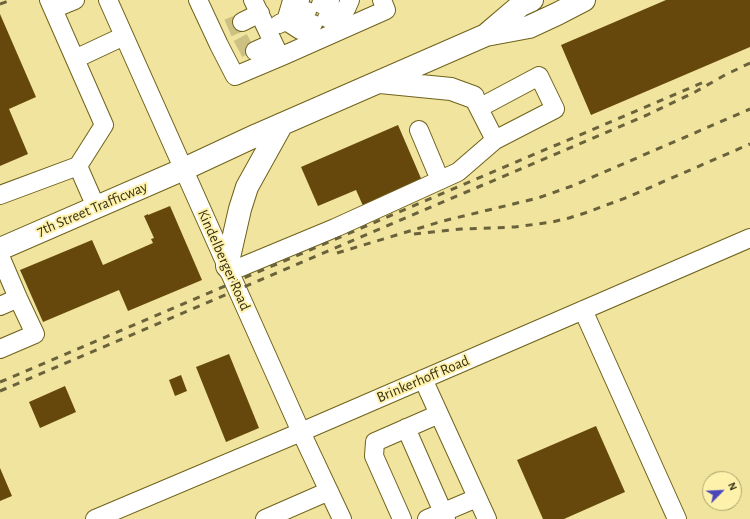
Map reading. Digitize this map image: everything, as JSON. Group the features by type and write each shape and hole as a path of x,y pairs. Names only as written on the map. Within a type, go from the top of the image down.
{"main road":[{"path":"486,35 521,5 532,0"},
{"path":"486,35 529,27 584,0"},
{"name":"7th Street Trafficway","path":"0,249 184,170 282,124 486,35"},
{"path":"379,81 451,89 476,102"},
{"path":"228,269 240,209 247,187 282,124"}],"street":[{"path":"0,195 78,166 104,126 51,5 75,0"},
{"path":"198,0 235,43 235,76 265,23"},
{"path":"235,43 265,23 286,21 316,10 346,9 350,0"},
{"path":"235,43 265,23 386,10 382,0"},
{"name":"Kindelberger Road","path":"113,2 124,36 301,432 342,519"},
{"path":"75,59 124,36"},
{"path":"228,269 335,228 458,172 495,140 555,109 539,76 476,102 495,140"},
{"path":"418,130 440,180"},
{"path":"78,166 96,207"},
{"name":"Brinkerhoff Road","path":"95,519 301,432 750,238"},
{"path":"0,256 35,334 0,349"},
{"path":"0,306 18,298"},
{"path":"583,310 677,519"},
{"path":"423,379 487,519"},
{"path":"402,519 374,456 375,442 439,414"},
{"path":"406,428 439,517 477,498"},
{"path":"265,519 329,491"}],"building":[{"path":"666,0 750,0 750,47 591,115 561,45"},
{"path":"0,14 36,97 9,109 28,154 0,166"},
{"path":"398,125 423,183 364,208 356,190 318,206 301,167"},
{"path":"170,206 202,280 128,311 119,290 43,322 20,270 92,240 103,265 153,243 151,239 154,238 144,216"},
{"path":"229,354 259,428 226,442 196,367"},
{"path":"181,375 187,391 175,396 169,380"},
{"path":"65,386 76,412 40,428 29,402"},
{"path":"596,426 625,492 564,519 543,519 517,460"},
{"path":"0,468 12,496 0,501"}],"tunnel":[{"path":"228,28 242,22"},
{"path":"238,49 251,42"}],"railway":[{"path":"0,4 11,0"},
{"path":"0,391 647,115 750,63"},
{"path":"0,382 704,82"},
{"path":"337,253 443,221 538,198 572,186 750,109"},
{"path":"414,234 461,229 515,227 569,218 628,197 750,144"}]}
